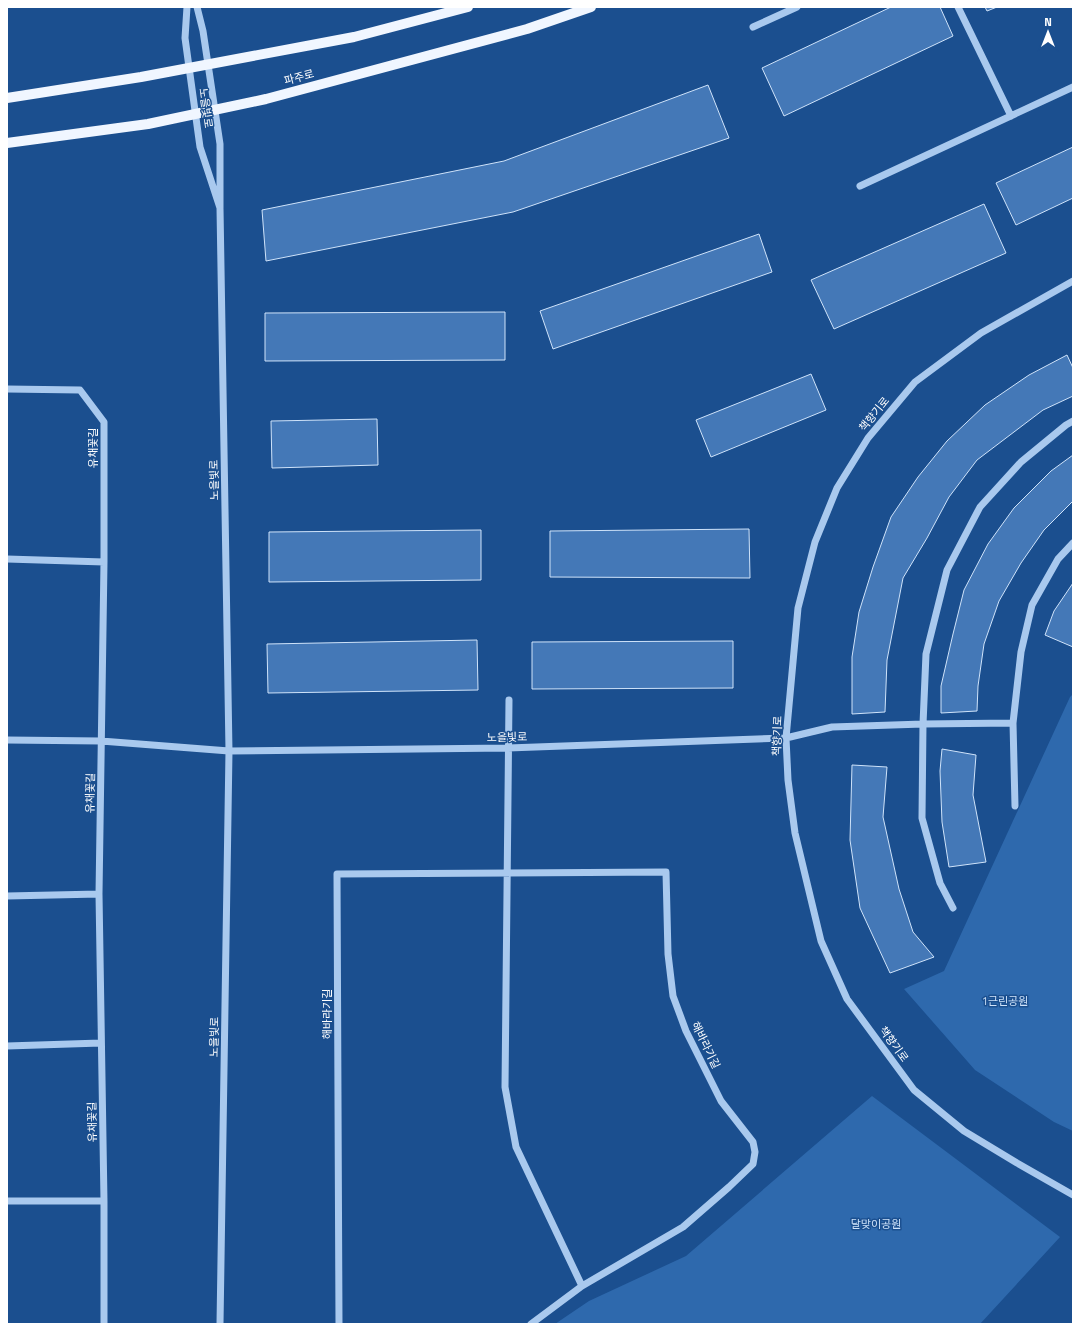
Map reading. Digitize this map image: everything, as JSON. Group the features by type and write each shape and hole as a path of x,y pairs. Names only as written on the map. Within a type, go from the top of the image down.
{"main road":[{"path":"7,98 141,77 354,37 468,7"},
{"name":"파주로","path":"7,142 148,124 266,99 527,29 591,7"}],"street":[{"name":"노을빛로","path":"187,7 185,38 200,147 220,208"},
{"name":"노을빛로","path":"197,7 203,31 220,144 229,751 220,1324"},
{"path":"752,27 797,7"},
{"path":"958,7 1011,116"},
{"path":"860,186 1073,87"},
{"name":"책향기로","path":"1073,281 981,333 915,382 868,438 837,488 815,542 798,608 786,738 788,780 795,834 821,941 847,999 914,1090 964,1131 1073,1194"},
{"name":"유채꽃길","path":"7,389 80,390 104,422 104,562 99,894 104,1201 104,1324"},
{"path":"953,908 940,883 922,818 923,724 926,654 947,570 980,507 1021,462 1073,421"},
{"path":"1015,806 1013,722 1021,652 1032,605 1058,559 1073,543"},
{"path":"7,559 104,562"},
{"path":"509,700 506,873 505,1087 516,1147 582,1286"},
{"name":"노을빛로","path":"229,751 508,748 786,738 832,727 1013,722"},
{"path":"7,740 101,741 229,751"},
{"name":"해바라기길","path":"339,1324 337,874 666,872 668,954 673,996 686,1031 721,1101 754,1142 755,1152 753,1164 683,1227 582,1286 531,1324"},
{"path":"7,896 99,894"},
{"path":"7,1046 101,1043"},
{"path":"7,1201 104,1201"}],"green space":[{"name":"1근린공원","path":"1073,694 1073,1131 1054,1122 975,1070 904,989 944,971 1070,697"},
{"name":"달맞이공원","path":"872,1096 1060,1237 980,1324 555,1324 589,1301 686,1256"}],"building":[{"path":"891,7 940,7 953,36 784,116 762,68"},
{"path":"985,7 997,7 987,11"},
{"path":"708,85 729,138 513,212 266,261 262,210 504,161"},
{"path":"1073,147 1073,198 1016,225 996,183"},
{"path":"984,204 1006,253 834,329 811,280"},
{"path":"759,234 772,272 553,349 540,311"},
{"path":"505,312 505,360 265,361 265,313"},
{"path":"1067,355 1073,368 1073,396 1043,410 977,460 949,497 903,578 887,660 885,712 852,714 852,657 859,612 891,517 918,477 947,441 985,405 1029,375"},
{"path":"811,374 826,410 711,457 696,420"},
{"path":"377,419 378,465 272,468 271,421"},
{"path":"1073,455 1073,501 1044,530 1021,563 999,601 984,644 978,686 977,711 941,713 941,686 964,590 988,544 1014,508 1051,471"},
{"path":"749,529 750,578 550,577 550,531"},
{"path":"481,530 481,580 269,582 269,532"},
{"path":"1073,583 1073,647 1045,635 1054,611"},
{"path":"477,640 478,690 268,693 267,644"},
{"path":"733,641 733,688 532,689 532,642"},
{"path":"942,749 976,755 973,795 986,862 949,867 942,822 940,771"},
{"path":"852,765 887,767 883,817 899,889 913,932 934,957 890,973 860,908 850,840"}]}
